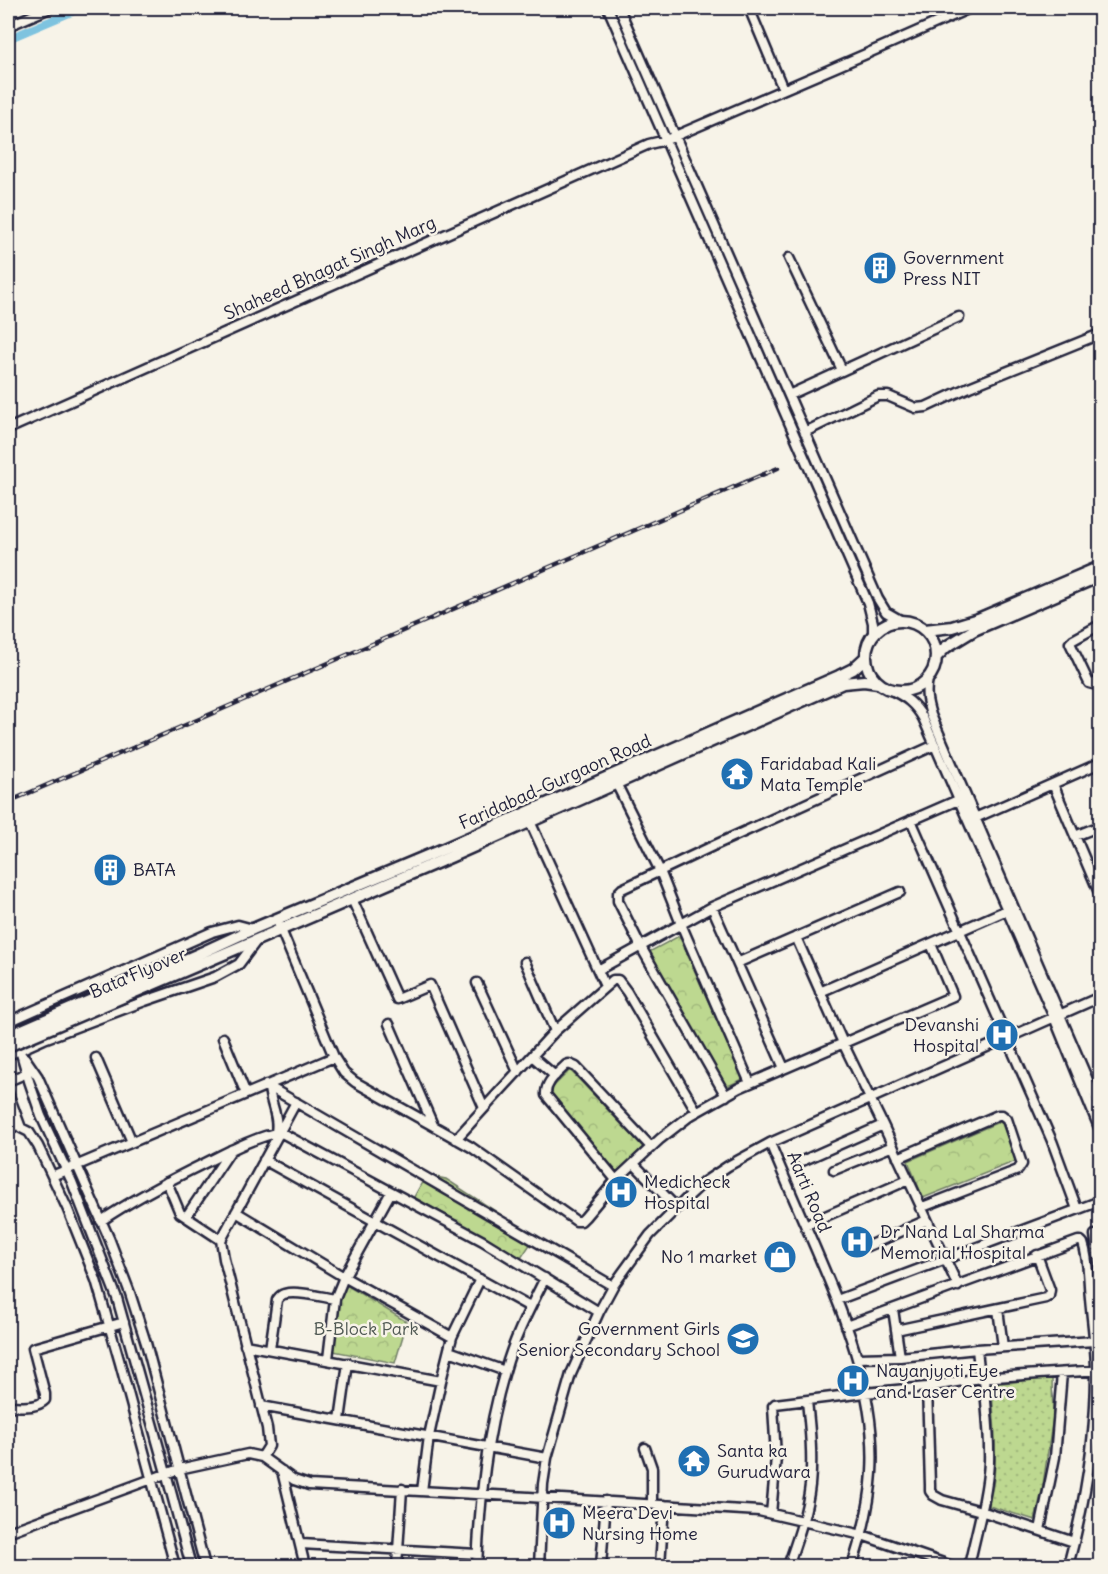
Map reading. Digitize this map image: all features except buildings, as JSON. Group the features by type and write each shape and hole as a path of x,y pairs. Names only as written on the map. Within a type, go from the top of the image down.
{"main road":[{"path":"925,630 952,627 978,619 1101,567"},
{"path":"936,657 946,647 974,630 1101,576"},
{"path":"900,620 912,622 925,630 933,640 936,654 934,667 928,679 916,688 903,692 891,690 878,683 868,672 865,658 867,645 873,633 885,624 900,620"},
{"name":"Faridabad-Gurgaon Road","path":"279,924 352,898 840,676 853,669 865,658"},
{"name":"Faridabad-Gurgaon Road","path":"279,924 446,848 616,783 843,683 864,681 878,683"},
{"name":"Bata Flyover","path":"8,1046 279,924"},
{"name":"Bata Flyover","path":"8,1036 203,957"}],"street":[{"path":"8,26 50,8"},
{"path":"608,8 868,603 873,633"},
{"path":"619,8 878,599 886,612 900,620"},
{"path":"749,8 783,89"},
{"name":"Shaheed Bhagat Singh Marg","path":"8,429 649,144 666,140 970,8"},
{"path":"789,258 842,370"},
{"path":"789,395 959,316"},
{"path":"805,432 878,396 888,396 916,408 926,407 969,387 1101,334"},
{"path":"1101,625 1070,643 1089,683 1101,681"},
{"path":"928,679 926,700 931,715 1058,1016 1101,1130"},
{"path":"891,690 910,700 923,718 1006,910 1101,1108"},
{"path":"726,1096 641,947 618,902 618,893 715,844 935,745"},
{"path":"975,818 1101,763"},
{"path":"616,783 660,871 750,1083"},
{"path":"1053,784 1101,894"},
{"path":"598,970 712,907 958,800"},
{"path":"528,817 605,986"},
{"path":"911,820 1052,1141 1077,1209"},
{"path":"1075,836 1101,825"},
{"path":"737,963 900,892"},
{"path":"352,898 397,999 430,985 484,1108"},
{"path":"712,907 784,1068"},
{"path":"820,992 1006,910"},
{"path":"279,924 334,1057 344,1073 355,1082 471,1148 576,1221 581,1221 616,1180 651,1147 697,1112 750,1083 953,996 931,944"},
{"path":"8,1055 20,1050 146,1000 215,977 239,964 255,934 238,925 212,932 8,1022 20,1050 41,1116 66,1169 107,1269 124,1322 191,1566"},
{"path":"796,937 843,1043 958,1286"},
{"path":"525,962 555,1031"},
{"path":"456,1139 555,1031 613,980 618,980 627,992 697,1112"},
{"path":"477,983 518,1072"},
{"path":"539,1566 543,1484 547,1458 571,1374 612,1286 650,1235 704,1182 770,1143 1101,997"},
{"path":"389,1024 433,1125"},
{"path":"223,1038 246,1094"},
{"path":"20,1050 38,1077 130,1293 146,1343 205,1566"},
{"path":"532,1056 555,1076"},
{"path":"52,1176 334,1057"},
{"path":"96,1058 132,1142"},
{"path":"616,1180 546,1095 546,1088 566,1065 576,1067 651,1147"},
{"path":"8,1081 27,1073"},
{"path":"268,1086 612,1286"},
{"path":"268,1086 269,1096 278,1120 278,1132"},
{"path":"8,1093 19,1124 23,1130 29,1132 38,1146 68,1210 96,1280 175,1566"},
{"path":"262,1457 269,1446 269,1440 221,1240 296,1102"},
{"path":"898,1158 1002,1114 1007,1119 1022,1164 1018,1170 920,1208"},
{"path":"8,1129 19,1124"},
{"path":"802,1161 883,1125"},
{"path":"101,1221 133,1200 232,1148 278,1132 483,1241 599,1311"},
{"name":"Aarti Road","path":"770,1143 837,1300 865,1393 871,1424 872,1475 862,1536 852,1566"},
{"path":"834,1170 893,1146"},
{"path":"186,1217 232,1148"},
{"path":"264,1160 531,1307"},
{"path":"634,1164 677,1208"},
{"path":"805,1225 908,1180"},
{"path":"167,1182 180,1213 221,1240"},
{"path":"328,1359 335,1299 344,1276 391,1191"},
{"path":"837,1300 1101,1201"},
{"path":"236,1212 452,1337"},
{"path":"868,1246 927,1220"},
{"path":"1095,1235 1101,1269"},
{"path":"846,1326 1082,1241 1098,1370 1087,1476 1068,1566"},
{"path":"896,1330 999,1309 1049,1296 1050,1290 1037,1256"},
{"path":"477,1566 487,1448 505,1371 519,1331 545,1278"},
{"path":"422,1491 429,1436 452,1337 480,1279"},
{"path":"270,1349 277,1300 280,1296 295,1293 335,1299"},
{"path":"892,1309 900,1357"},
{"path":"999,1309 1004,1347"},
{"path":"8,1406 34,1406 45,1400 33,1348 124,1322"},
{"path":"856,1358 900,1357 1094,1341"},
{"path":"245,1344 441,1380"},
{"path":"969,1566 981,1511 989,1451 977,1349"},
{"path":"449,1351 505,1371"},
{"path":"340,1420 348,1363"},
{"path":"771,1514 776,1457 774,1405 927,1387 982,1378 1098,1370"},
{"path":"1040,1530 1056,1450 1062,1373"},
{"path":"927,1387 930,1491 933,1495 942,1500 1074,1542"},
{"path":"788,1566 803,1521 810,1485 812,1447 807,1401"},
{"path":"261,1406 547,1458"},
{"path":"645,1448 652,1468 652,1504"},
{"path":"8,1532 166,1473 248,1454 262,1457 294,1480 309,1485 743,1509 862,1536 952,1566"},
{"path":"282,1471 305,1566"},
{"path":"397,1566 402,1489"},
{"path":"601,1566 606,1501"},
{"path":"660,1566 664,1505"},
{"path":"300,1544 477,1554"}],"green space":[{"path":"679,936 743,1079 726,1087 649,952"},
{"path":"570,1070 643,1147 616,1175 548,1092"},
{"path":"1001,1121 1016,1161 923,1198 908,1161"},
{"path":"426,1175 446,1179 535,1237 521,1258 414,1197"},
{"name":"B-Block Park","path":"343,1283 407,1322 395,1363 333,1351"},
{"path":"1052,1378 1053,1417 1042,1491 1035,1520 989,1506 995,1455 991,1384"}],"waterway":[{"path":"8,39 81,8"}],"railway":[{"path":"8,802 778,468"}],"place":[{"name":"Government Press NIT","path":"880,268"},
{"name":"Faridabad Kali Mata Temple","path":"737,774"},
{"name":"BATA","path":"110,870"},
{"name":"Devanshi Hospital","path":"1002,1035"},
{"name":"Medicheck Hospital","path":"621,1192"},
{"name":"Dr Nand Lal Sharma Memorial Hospital","path":"857,1242"},
{"name":"No 1 market","path":"780,1257"},
{"name":"Government Girls Senior Secondary School","path":"743,1339"},
{"name":"Nayanjyoti Eye and Laser Centre","path":"853,1381"},
{"name":"Santa ka Gurudwara","path":"694,1461"},
{"name":"Meera Devi Nursing Home","path":"559,1523"}]}
